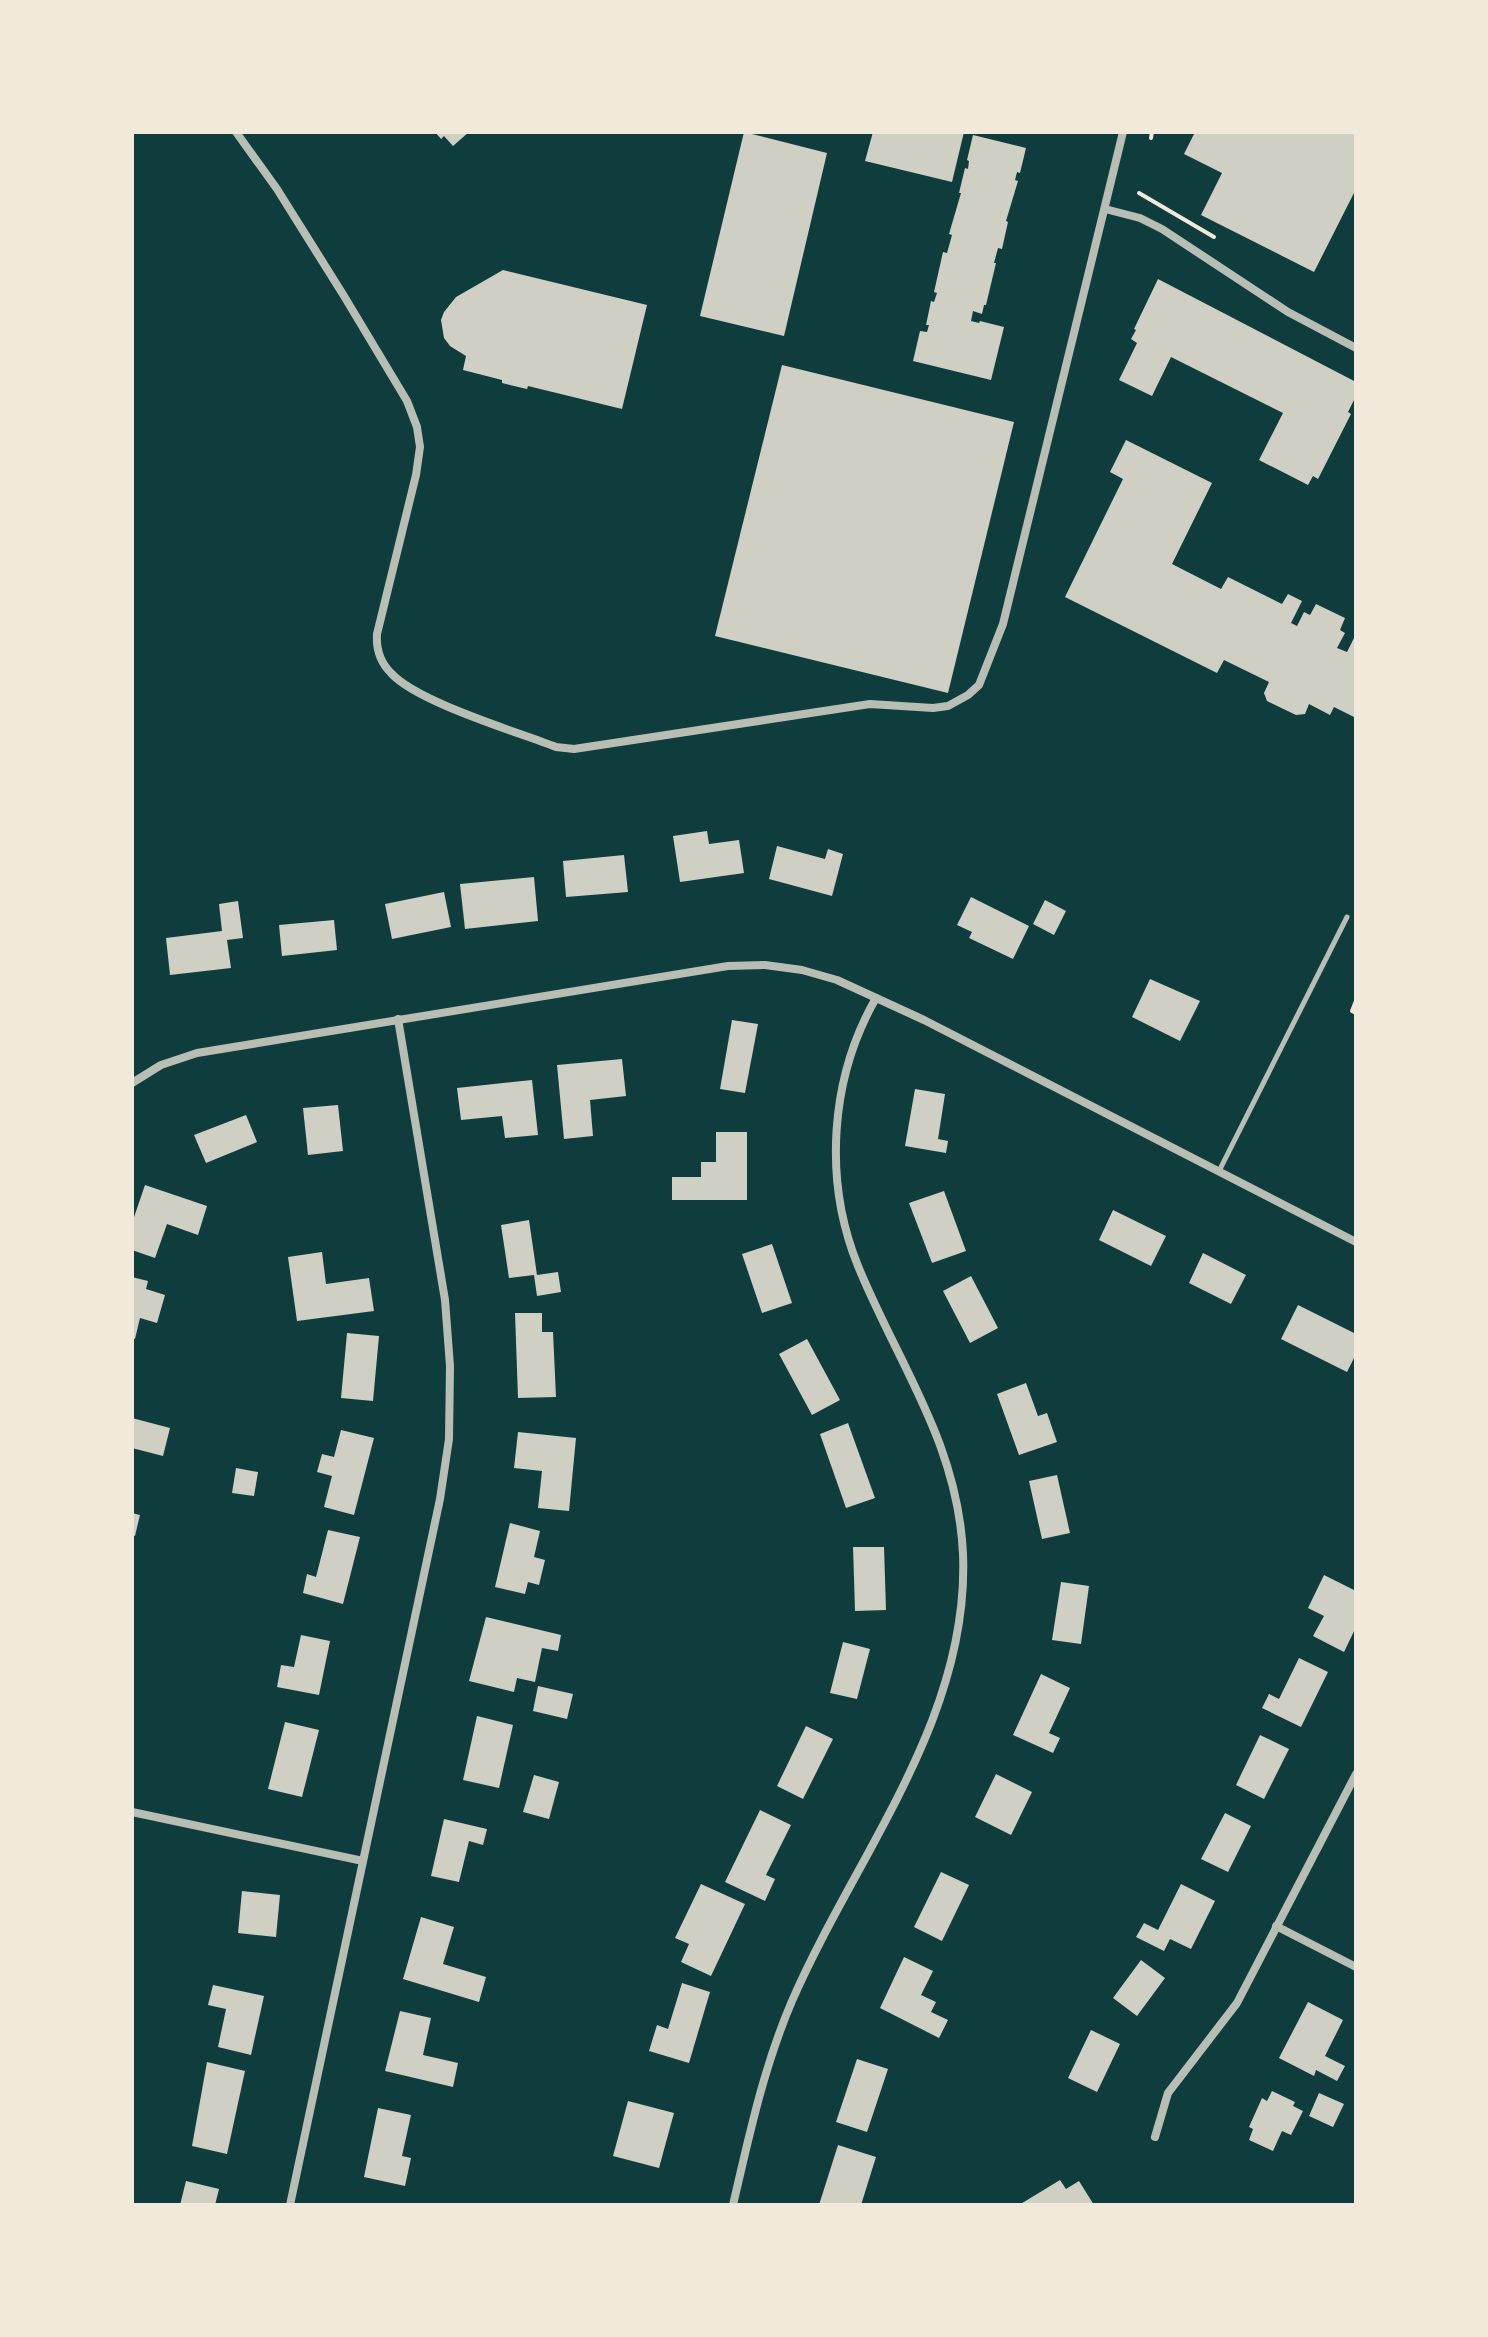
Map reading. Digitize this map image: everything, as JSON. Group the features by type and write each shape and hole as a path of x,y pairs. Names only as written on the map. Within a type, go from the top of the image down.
{"street":[{"path":"236,132 277,189 363,328 407,401 417,427 420,447 417,466 377,641 383,664 403,684 437,701 556,747 574,749 870,704 948,706 977,688 992,656 1017,570 1123,132"},
{"path":"1105,209 1140,218 1162,229 1288,312 1356,348"},
{"path":"132,1083 161,1065 197,1053 728,966 765,965 802,970 837,980 876,998 1356,1242"},
{"path":"733,2205 756,2106 791,2003 927,1736 945,1687 961,1612 961,1532 946,1459 928,1411 858,1266 845,1227 838,1188 836,1128 840,1102 852,1053 876,998"},
{"path":"290,2205 440,1499 451,1409 445,1300 398,1019"},
{"path":"1155,2137 1168,2093 1229,2016 1356,1774"},
{"path":"132,1812 363,1861"},
{"path":"1276,1926 1356,1967"}],"lane":[{"path":"1219,1171 1347,917"}],"path":[{"path":"1139,193 1214,237"},
{"path":"1356,1001 1352,1011 1356,1013"}],"building":[{"path":"435,132 469,132 453,146"},
{"path":"744,132 827,153 784,336 700,316"},
{"path":"873,132 964,132 952,182 865,161"},
{"path":"1195,132 1356,132 1356,189 1314,272 1201,215 1222,173 1184,154"},
{"path":"973,135 1026,148 1020,173 1017,172 1015,180 1018,181 1006,221 1002,249 998,248 994,263 986,305 982,314 973,311 971,321 1004,327 991,380 913,361 920,331 927,332 929,325 926,325 931,301 934,302 937,293 934,292 943,252 947,253 952,235 949,234 965,168 968,169"},
{"path":"503,270 647,305 622,409 528,386 527,389 514,386 463,370 466,356 444,338 441,320 444,312 456,297"},
{"path":"1158,279 1356,382 1356,396 1348,412 1351,414 1318,479 1313,476 1308,485 1259,460 1283,413 1171,357 1152,396 1119,380 1137,343 1131,339 1134,329"},
{"path":"782,365 1014,422 948,693 715,636"},
{"path":"1126,440 1212,483 1172,564 1221,589 1228,577 1282,604 1288,594 1302,601 1291,623 1297,626 1304,612 1310,615 1316,604 1345,618 1340,630 1345,633 1337,648 1347,652 1356,634 1356,718 1334,707 1330,715 1309,704 1305,714 1296,715 1267,701 1264,693 1269,682 1224,660 1217,673 1065,597 1123,479 1110,472"},
{"path":"707,831 709,844 739,840 744,873 680,882 673,836"},
{"path":"777,846 825,859 828,849 843,854 832,896 769,879"},
{"path":"624,855 628,892 566,897 563,861"},
{"path":"534,877 538,921 465,929 460,884"},
{"path":"444,892 451,927 392,939 385,904"},
{"path":"971,897 1029,926 1013,959 969,938 972,932 957,925"},
{"path":"1045,900 1066,911 1054,935 1033,924"},
{"path":"238,901 243,938 227,940 231,968 170,975 166,938 222,931 219,904"},
{"path":"334,920 337,950 282,956 279,925"},
{"path":"1150,979 1200,1001 1180,1041 1132,1017"},
{"path":"732,1020 758,1024 745,1093 720,1089"},
{"path":"622,1059 626,1096 590,1100 593,1136 564,1139 557,1065"},
{"path":"532,1080 538,1135 505,1138 502,1116 461,1120 457,1088"},
{"path":"915,1089 945,1094 938,1139 948,1141 946,1153 905,1146"},
{"path":"338,1105 343,1151 308,1155 303,1108"},
{"path":"246,1115 257,1142 206,1163 194,1135"},
{"path":"716,1132 747,1132 747,1200 672,1200 672,1177 701,1177 701,1162 716,1162"},
{"path":"145,1185 207,1206 198,1235 167,1224 155,1258 132,1250 132,1223"},
{"path":"944,1191 966,1251 932,1263 909,1203"},
{"path":"1113,1210 1166,1236 1151,1266 1099,1240"},
{"path":"529,1220 537,1275 558,1272 561,1292 537,1296 534,1275 509,1278 501,1225"},
{"path":"772,1244 792,1303 762,1313 742,1254"},
{"path":"322,1252 326,1284 369,1278 374,1311 297,1321 288,1257"},
{"path":"1203,1253 1246,1275 1231,1304 1189,1283"},
{"path":"971,1276 998,1328 970,1343 943,1291"},
{"path":"132,1277 148,1281 146,1289 165,1295 157,1323 140,1318 135,1339 132,1338"},
{"path":"1298,1305 1356,1334 1356,1354 1347,1372 1281,1339"},
{"path":"515,1313 542,1313 542,1332 553,1332 556,1397 518,1398"},
{"path":"347,1333 379,1336 373,1401 341,1398"},
{"path":"807,1339 840,1400 812,1415 779,1354"},
{"path":"1026,1383 1038,1416 1047,1413 1057,1442 1019,1455 997,1394"},
{"path":"132,1418 170,1428 163,1456 132,1448"},
{"path":"848,1423 875,1498 846,1508 820,1434"},
{"path":"341,1430 374,1438 354,1515 324,1507 332,1476 317,1472 322,1454 334,1457"},
{"path":"518,1432 576,1438 569,1511 538,1508 542,1471 514,1468"},
{"path":"236,1468 258,1472 254,1496 232,1493"},
{"path":"1057,1475 1070,1533 1042,1539 1029,1481"},
{"path":"132,1513 140,1515 135,1536 132,1535"},
{"path":"510,1523 540,1531 534,1557 545,1560 539,1585 528,1582 525,1594 495,1587"},
{"path":"328,1530 360,1537 343,1604 303,1593 307,1574 316,1577"},
{"path":"853,1547 884,1547 886,1610 855,1611"},
{"path":"1324,1575 1356,1591 1356,1627 1344,1652 1313,1636 1324,1616 1308,1608"},
{"path":"1061,1582 1089,1586 1081,1644 1052,1640"},
{"path":"486,1617 561,1635 558,1651 542,1648 535,1682 517,1678 514,1692 469,1681"},
{"path":"301,1635 330,1641 319,1695 277,1687 281,1665 294,1667"},
{"path":"843,1642 870,1649 857,1699 830,1693"},
{"path":"1299,1658 1328,1672 1301,1727 1262,1708 1269,1694 1279,1699"},
{"path":"1041,1674 1070,1688 1049,1733 1060,1738 1053,1753 1013,1735"},
{"path":"538,1686 573,1694 567,1719 533,1711"},
{"path":"477,1716 513,1725 499,1788 463,1780"},
{"path":"285,1722 319,1730 302,1797 268,1789"},
{"path":"806,1726 833,1739 803,1799 777,1786"},
{"path":"1260,1735 1289,1749 1264,1799 1236,1785"},
{"path":"996,1774 1032,1792 1011,1835 975,1817"},
{"path":"534,1775 559,1782 549,1819 523,1812"},
{"path":"760,1810 791,1825 766,1875 775,1879 765,1901 725,1882"},
{"path":"1225,1813 1251,1826 1228,1872 1201,1859"},
{"path":"444,1819 487,1829 483,1845 469,1841 459,1882 431,1876"},
{"path":"941,1872 969,1885 942,1941 914,1927"},
{"path":"701,1884 745,1904 711,1976 681,1962 689,1944 675,1938"},
{"path":"1181,1884 1215,1901 1191,1949 1170,1939 1164,1951 1136,1937 1144,1923 1158,1930"},
{"path":"242,1891 280,1895 276,1937 238,1933"},
{"path":"421,1917 454,1927 443,1964 486,1977 479,2002 403,1979"},
{"path":"904,1957 933,1971 921,1995 936,2002 931,2012 948,2020 939,2038 880,2008"},
{"path":"1141,1960 1165,1978 1137,2016 1113,1998"},
{"path":"682,1983 710,1992 689,2063 649,2051 657,2025 668,2029"},
{"path":"213,1985 264,1996 251,2055 218,2047 226,2009 208,2005"},
{"path":"1308,2002 1343,2020 1325,2056 1345,2066 1337,2081 1316,2070 1314,2076 1279,2058"},
{"path":"400,2011 431,2018 423,2055 458,2063 453,2087 385,2071"},
{"path":"1091,2030 1120,2044 1097,2092 1068,2078"},
{"path":"857,2059 888,2069 867,2132 836,2122"},
{"path":"207,2062 245,2071 227,2154 192,2146"},
{"path":"1272,2091 1295,2102 1293,2106 1303,2111 1291,2135 1282,2131 1273,2151 1249,2140 1253,2129 1249,2127 1262,2098 1267,2101"},
{"path":"1319,2093 1344,2104 1333,2127 1309,2116"},
{"path":"628,2101 674,2113 659,2168 613,2156"},
{"path":"378,2108 411,2115 402,2156 411,2158 405,2186 364,2177"},
{"path":"838,2145 876,2157 861,2205 819,2205"},
{"path":"1060,2180 1066,2189 1079,2181 1094,2205 1019,2205"},
{"path":"186,2181 219,2189 215,2205 180,2205"}]}
